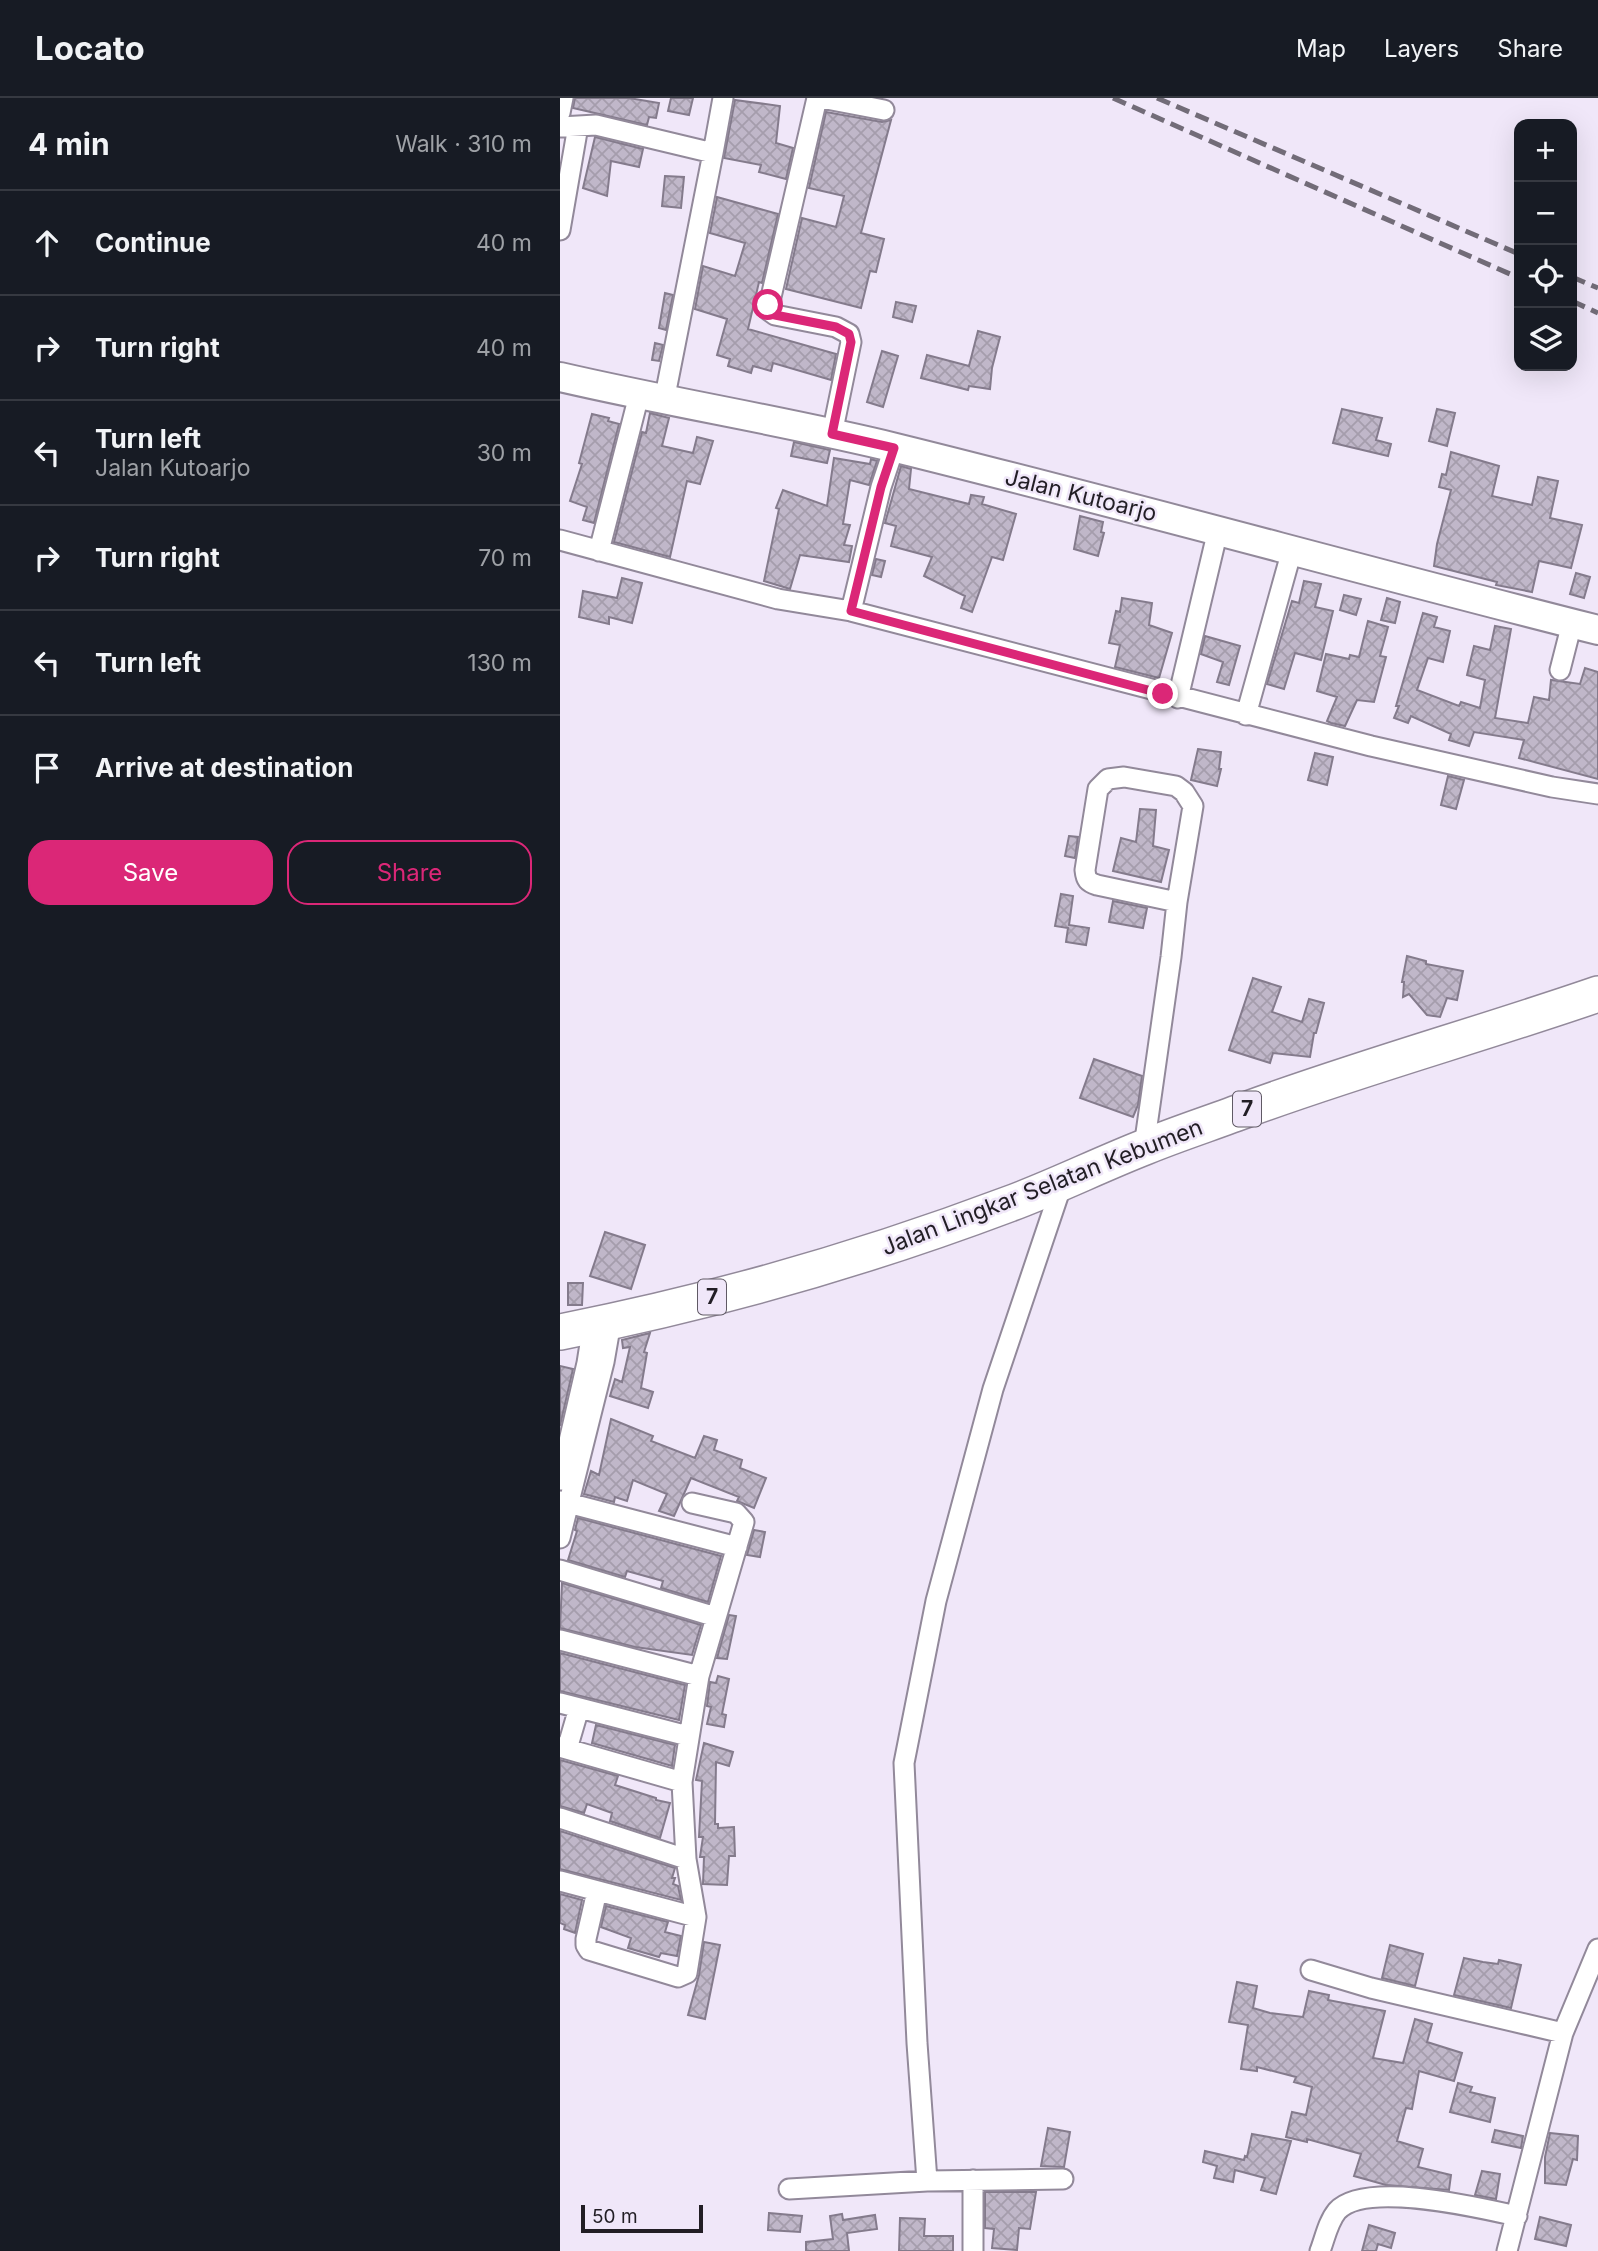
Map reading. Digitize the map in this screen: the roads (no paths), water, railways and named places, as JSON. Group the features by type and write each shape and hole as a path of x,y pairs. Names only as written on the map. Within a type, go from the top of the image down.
{"highway":[{"name":"Jalan Lingkar Selatan Kebumen","path":"588,1327 740,1290 903,1242 1062,1184 1144,1147 1253,1107 1598,994"}],"main road":[{"name":"Jalan Kutoarjo","path":"560,376 652,398 748,415 894,448 1585,626"}],"street":[{"path":"560,113 562,98"},
{"path":"599,551 652,398 713,153 723,98"},
{"path":"832,434 851,342 849,334 836,327 775,315 768,310 819,98 884,110"},
{"path":"560,230 569,126 596,125 713,153"},
{"path":"851,611 881,487 894,448"},
{"path":"1178,698 1218,530"},
{"path":"560,540 778,598 851,611 1246,715 1552,787 1598,794"},
{"path":"1246,715 1292,551"},
{"path":"1560,670 1585,626"},
{"path":"1144,1147 1177,902 1193,806 1184,792 1176,786 1124,777 1108,779 1098,789 1085,870 1086,879 1097,886 1177,902"},
{"path":"928,2181 917,2043 904,1763 936,1601 993,1389 1062,1184"},
{"path":"560,1538 578,1438 588,1327"},
{"path":"560,1480 578,1438"},
{"path":"565,1502 737,1546"},
{"path":"597,1891 586,1939 589,1950 678,1977 687,1973 696,1917 686,1859 682,1782 699,1675 743,1531 743,1518 736,1513 692,1503"},
{"path":"560,1570 716,1617"},
{"path":"560,1640 699,1675"},
{"path":"682,1782 563,1748 570,1705 688,1736"},
{"path":"560,1818 686,1859"},
{"path":"560,1881 696,1917"},
{"path":"1507,2251 1563,2033 1598,1948"},
{"path":"1311,1970 1371,1988 1563,2033"},
{"path":"973,2179 973,2251"},
{"path":"789,2189 973,2179 1063,2179"},
{"path":"1320,2251 1328,2225 1338,2211 1348,2203 1375,2198 1408,2197 1517,2216"}],"railway":[{"path":"1113,98 1514,276"},
{"path":"1157,98 1514,252"},
{"path":"1577,279 1598,288"},
{"path":"1577,303 1598,313"}]}
